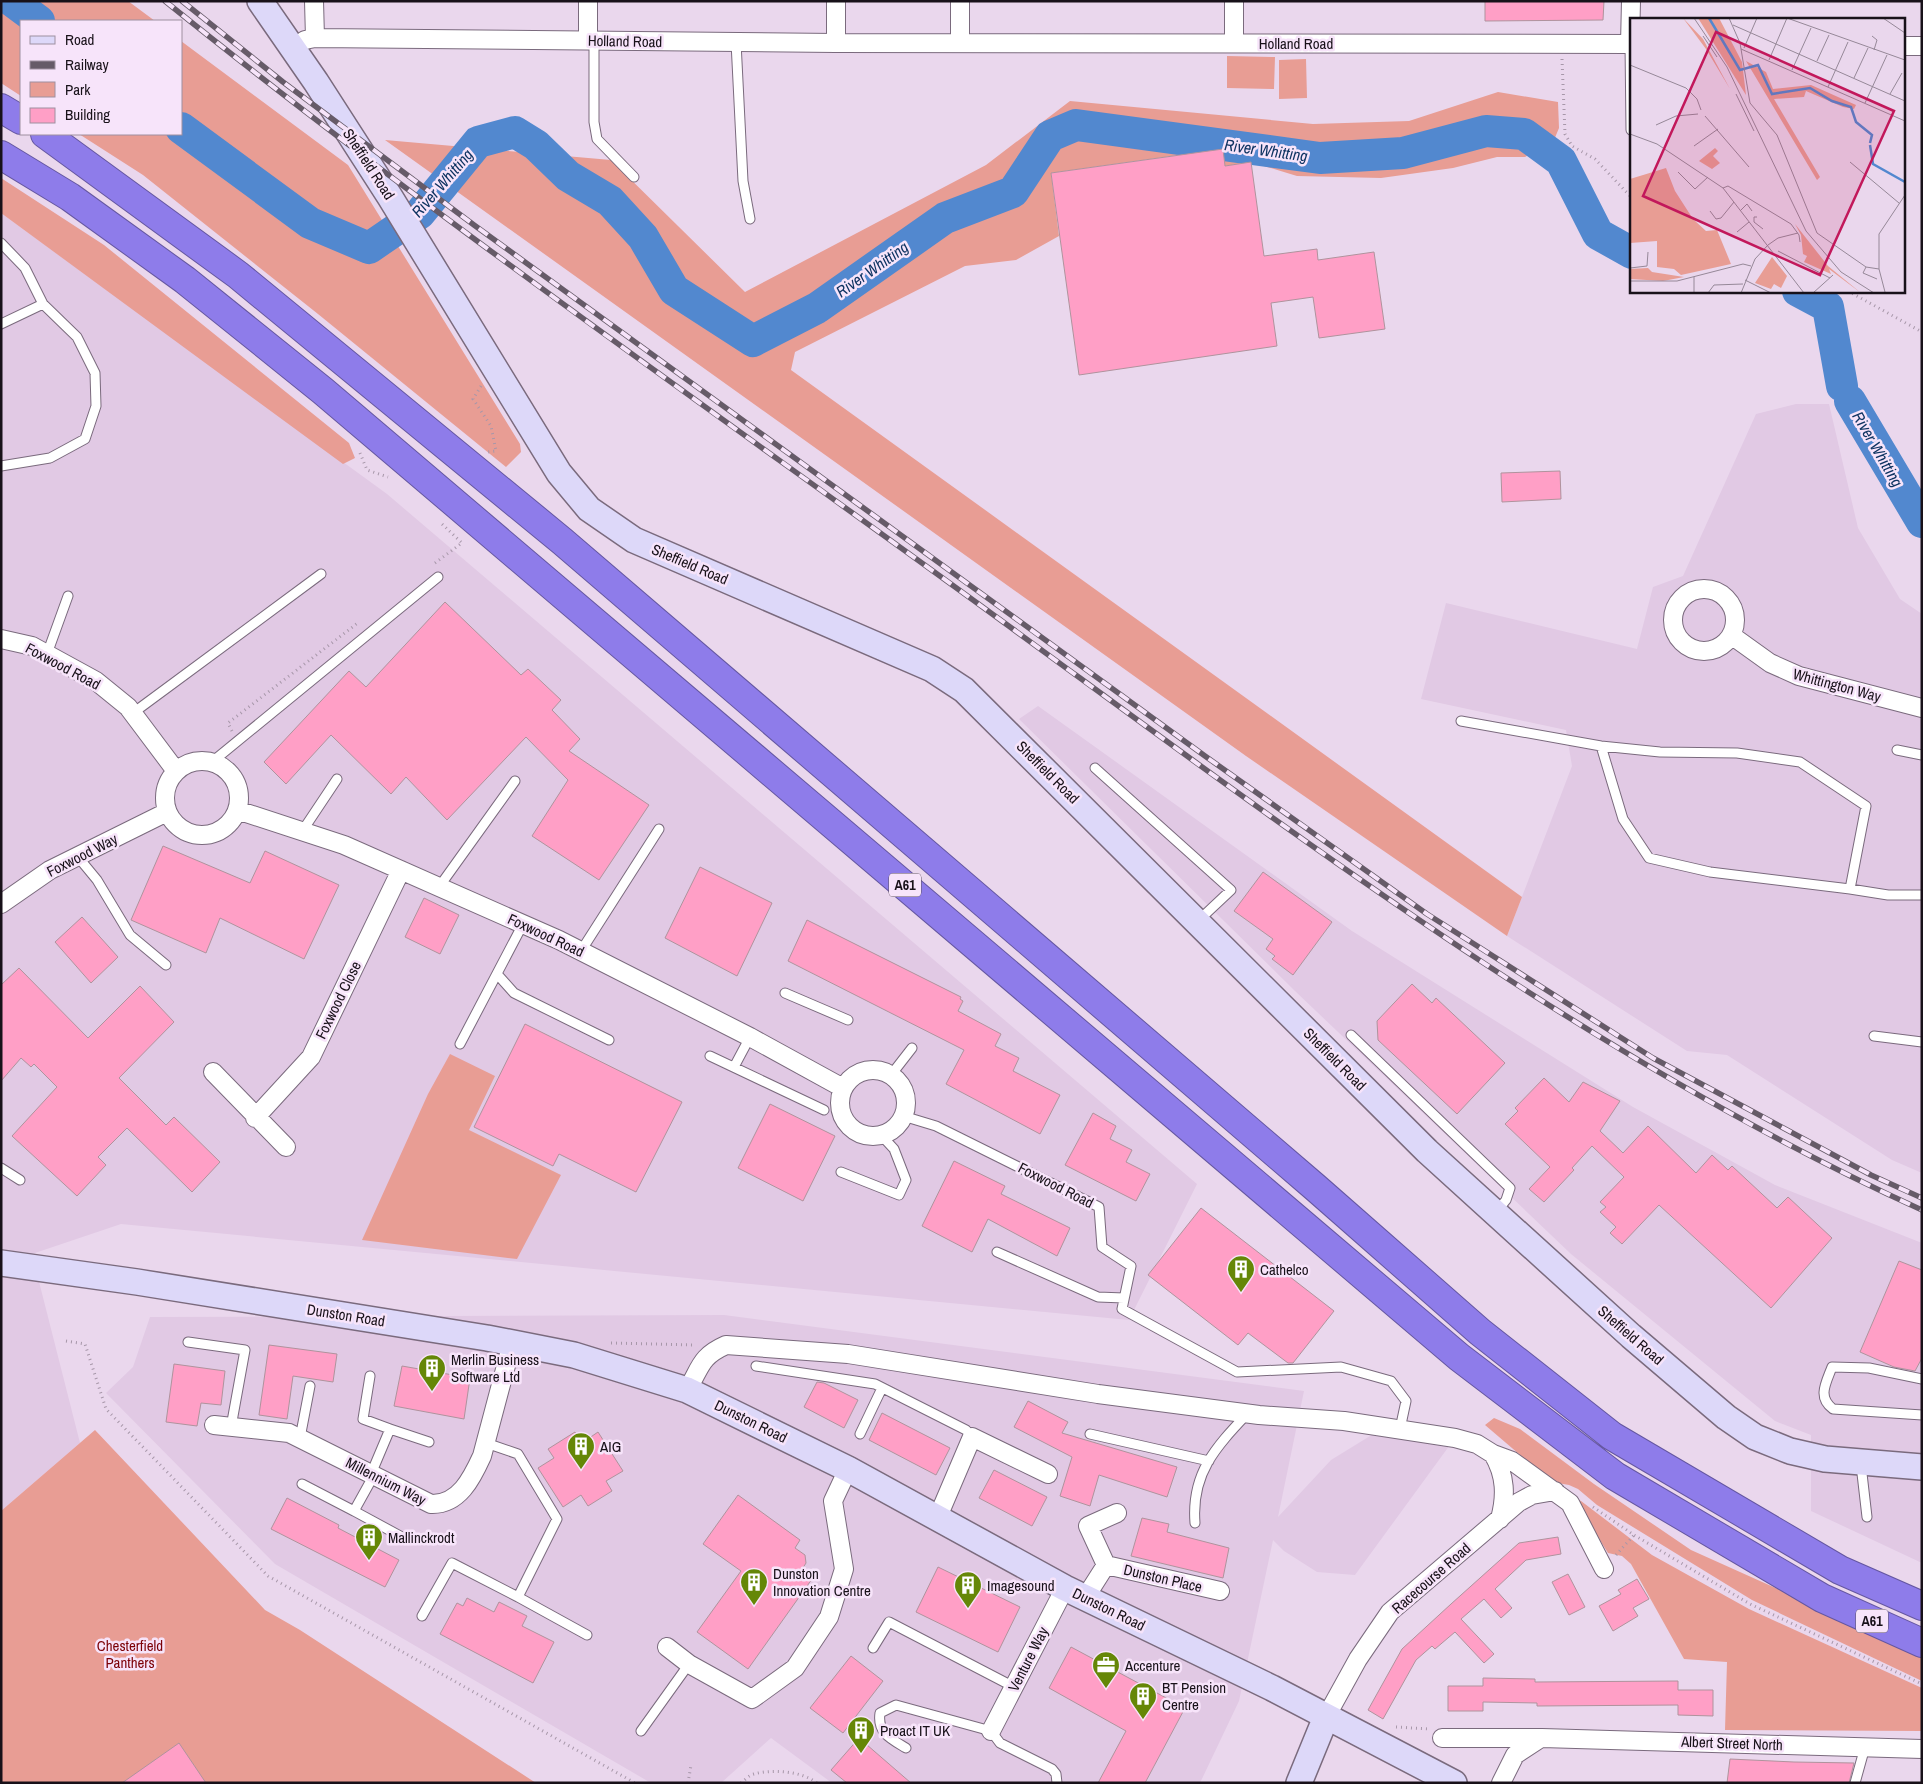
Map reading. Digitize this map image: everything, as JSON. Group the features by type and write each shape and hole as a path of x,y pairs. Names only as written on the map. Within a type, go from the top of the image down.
{"highway":[{"path":"1,108 20,119"},
{"name":"A61","path":"45,135 238,275 554,535 1518,1363 1612,1436 1840,1570 1922,1606"},
{"name":"A61","path":"1,155 70,197 185,280 323,391 1459,1357 1615,1476 1822,1598 1922,1644"}],"main road":[{"name":"Sheffield Road","path":"260,1 316,82 390,197 559,473 589,509 634,540 932,670 964,690 1427,1151 1631,1336 1733,1422 1755,1437 1790,1451 1825,1459 1922,1466"},
{"name":"Dunston Road","path":"1,1263 147,1283 512,1343 574,1355 687,1390 848,1469 1075,1593 1272,1688 1326,1717 1373,1739 1454,1783"},
{"name":"Racecourse Road","path":"1298,1783 1326,1717"}],"street":[{"path":"314,1 315,38"},
{"path":"588,1 591,40"},
{"path":"836,1 836,44"},
{"path":"960,1 960,42"},
{"path":"1234,1 1234,43"},
{"path":"1631,1 1631,18"},
{"name":"Holland Road","path":"293,50 305,40 315,38 836,44 960,42 1630,44"},
{"path":"1906,46 1922,46"},
{"name":"Whittington Way","path":"1731,635 1770,663 1799,676 1922,708"},
{"name":"Foxwood Road","path":"1,639 32,646 96,681 133,713 176,771"},
{"path":"193,762 212,762 223,767 235,781 240,798 231,822 221,830 209,835 196,835 184,831 174,823 167,812 165,790 176,771 193,762"},
{"name":"Foxwood Road","path":"237,810 303,830 344,845 523,924 581,951 750,1037 843,1088"},
{"name":"Foxwood Way","path":"1,904 50,870 167,812"},
{"name":"Foxwood Close","path":"255,1118 310,1057 401,870"},
{"path":"870,1070 881,1071 891,1075 900,1083 904,1094 906,1105 903,1116 890,1131 881,1135 860,1134 844,1119 840,1104 843,1088 850,1079 859,1073 870,1070"},
{"path":"213,1072 255,1118 286,1147"},
{"name":"Millennium Way","path":"222,1426 289,1433 431,1504 440,1505 460,1494 482,1456 512,1343"},
{"path":"687,1390 700,1365 710,1352 726,1345 848,1354 1098,1394 1249,1413 1316,1418 1400,1429 1470,1442 1512,1461 1570,1503 1604,1569"},
{"path":"937,1519 972,1437 1048,1474"},
{"path":"1493,1454 1499,1464 1505,1490 1500,1519"},
{"path":"667,1647 689,1664 752,1699 796,1668 829,1617 844,1569 833,1501 848,1469"},
{"name":"Racecourse Road","path":"1326,1717 1358,1659 1390,1612 1519,1502 1532,1495 1555,1491"},
{"name":"Dunston Place","path":"1106,1565 1088,1526 1117,1513"},
{"name":"Dunston Place","path":"1106,1565 1220,1591"},
{"name":"Dunston Place","path":"1075,1593 1106,1565"},
{"name":"Venture Way","path":"991,1731 1014,1687 1075,1593"},
{"name":"Albert Street North","path":"1442,1738 1542,1738 1922,1749"},
{"path":"1501,1783 1515,1755 1542,1738"}],"lane":[{"path":"591,40 594,122 597,139 634,178"},
{"path":"736,42 743,181 750,219"},
{"path":"1,243 25,268 43,304 77,337 96,373 96,406 85,439 50,458 1,466"},
{"path":"1,324 43,304"},
{"path":"133,713 322,574"},
{"path":"212,762 438,577"},
{"path":"47,654 68,596"},
{"path":"1461,721 1601,746 1660,752 1738,754 1800,762 1866,806 1850,889"},
{"path":"1601,746 1623,819 1650,858 1710,872 1888,895 1922,895"},
{"path":"1897,750 1922,755"},
{"path":"1095,768 1231,890 1198,922"},
{"path":"303,830 337,779"},
{"path":"439,887 515,781"},
{"path":"581,951 659,829"},
{"path":"78,857 97,880 130,935 166,965"},
{"path":"460,1044 523,924"},
{"path":"497,974 514,993 609,1040"},
{"path":"785,993 848,1020"},
{"path":"1351,1035 1510,1188 1506,1200 1496,1213"},
{"path":"1874,1036 1922,1042"},
{"path":"734,1067 750,1037"},
{"path":"891,1075 912,1048"},
{"path":"710,1056 824,1110"},
{"name":"Foxwood Road","path":"903,1116 936,1126 1099,1207 1102,1247 1131,1266 1122,1309 1237,1372 1341,1367 1391,1381 1406,1401 1400,1429"},
{"path":"841,1172 899,1195 906,1180 894,1149 881,1135"},
{"path":"1,1168 20,1180"},
{"path":"997,1252 1098,1297 1124,1298"},
{"path":"188,1342 245,1350 222,1426"},
{"path":"756,1366 875,1384 966,1430 972,1437"},
{"path":"1922,1379 1869,1368 1832,1367 1822,1393 1826,1404 1833,1410 1922,1415"},
{"path":"370,1376 363,1419 429,1442"},
{"path":"300,1438 310,1386"},
{"path":"860,1434 882,1388"},
{"path":"1195,1523 1194,1504 1197,1488 1209,1461 1221,1441 1249,1413"},
{"path":"354,1511 372,1474 390,1429"},
{"path":"1090,1434 1209,1461"},
{"path":"486,1443 518,1454 557,1519 518,1597"},
{"path":"1860,1462 1866,1517"},
{"path":"302,1484 402,1537"},
{"path":"422,1616 452,1564 518,1597 587,1635"},
{"path":"873,1648 889,1622 1014,1687"},
{"path":"641,1731 689,1664"},
{"path":"906,1748 881,1730 879,1722 880,1713 896,1704 991,1731 1000,1743 1052,1769 1056,1774 1057,1783"},
{"path":"1855,1783 1865,1747"}],"path":[{"path":"1561,45 1565,134 1572,146 1596,159 1630,196"},
{"path":"1850,292 1922,332"},
{"path":"484,380 473,400 491,426 496,451"},
{"path":"369,454 360,453 367,470 394,480"},
{"path":"430,567 462,543 434,517"},
{"path":"237,740 228,723 360,621"},
{"path":"66,1341 85,1344 106,1409 268,1576 635,1783"},
{"path":"609,1343 726,1345"},
{"path":"1588,1504 1634,1535 1750,1604 1922,1684"},
{"path":"1604,1569 1634,1535"},
{"path":"1373,1739 1378,1731 1390,1727 1437,1729 1442,1738"},
{"path":"688,1783 691,1765"},
{"path":"740,1783 753,1774 785,1772 810,1777 817,1783"}],"shaded area":[{"path":"1,213 387,494 1197,1184 1129,1320 121,1224 32,1254 80,1443 1,1511"},
{"path":"1796,404 1829,404 1858,528 1900,599 1922,614 1922,1173 1892,1160 1727,1055 1687,1051 1507,936 1572,766 1566,730 1421,699 1446,603 1637,649 1653,587 1683,576 1756,414"},
{"path":"1038,706 1352,931 1633,1107 1775,1185 1922,1243 1922,1563 1811,1511 1811,1435 1775,1421 1571,1254 1295,991 1019,719"},
{"path":"724,1315 1304,1391 1278,1517 1331,1460 1370,1436 1380,1426 1455,1438 1355,1575 1317,1572 1284,1551 1273,1540 1239,1701 1200,1783 832,1783 771,1738 721,1783 651,1783 275,1564 106,1393 133,1367 150,1317"}],"green space":[{"path":"1,1 128,1 154,20 20,20 20,95 1,83"},
{"path":"182,42 348,165 520,444 521,452 506,467 143,175 81,135 182,135"},
{"path":"1227,56 1275,57 1274,89 1227,88"},
{"path":"1306,59 1307,98 1279,99 1279,60"},
{"path":"1498,92 1558,102 1559,128 1554,140 1525,157 1497,157 1453,168 1381,178 1297,176 1251,162 1225,166 1222,149 1051,173 1059,236 1016,260 965,266 795,352 791,370 1522,897 1507,936 1246,756 385,140 611,160 745,292 986,165 1070,101 1313,124 1409,121"},
{"path":"1,178 104,245 349,443 355,458 343,464 1,213"},
{"path":"450,1054 495,1076 469,1130 561,1175 517,1259 362,1240 428,1094"},
{"path":"1494,1418 1520,1429 1594,1484 1691,1550 1922,1654 1922,1681 1752,1600 1597,1505 1578,1489 1569,1485 1552,1482 1485,1425"},
{"name":"Chesterfield Panthers","path":"95,1430 265,1610 300,1630 536,1783 1,1783 1,1511"},
{"path":"1573,1497 1581,1501 1652,1555 1749,1609 1922,1688 1922,1731 1725,1730 1727,1662 1684,1659 1631,1564 1622,1556 1608,1553"}],"building":[{"path":"1485,1 1604,1 1603,20 1485,21"},
{"path":"1223,149 1225,166 1251,162 1264,256 1317,249 1318,260 1374,252 1385,329 1319,338 1313,297 1271,303 1277,346 1079,375 1051,173"},
{"path":"1560,471 1561,499 1502,502 1501,473"},
{"path":"445,602 521,675 528,669 561,700 552,710 580,739 569,751 649,805 599,880 532,836 568,780 526,737 447,820 406,777 391,794 331,735 286,784 264,762 349,671 366,687"},
{"path":"163,846 250,883 265,851 339,885 304,959 220,918 206,953 131,920"},
{"path":"700,867 772,903 737,976 665,938"},
{"path":"1263,872 1332,922 1293,975 1272,959 1275,956 1266,949 1273,939 1234,911"},
{"path":"424,898 459,915 440,954 405,937"},
{"path":"82,917 118,957 91,983 55,942"},
{"path":"807,920 961,997 960,999 963,1001 958,1011 1001,1034 995,1046 1019,1058 1013,1071 1060,1095 1040,1134 946,1084 964,1050 788,961"},
{"path":"19,968 88,1038 140,986 174,1022 119,1078 166,1125 174,1117 220,1162 192,1192 127,1128 98,1157 106,1165 77,1196 12,1136 57,1087 34,1064 31,1067 21,1058 1,1081 1,985"},
{"path":"1412,984 1432,1003 1436,998 1505,1063 1457,1114 1378,1040 1377,1021"},
{"path":"525,1024 682,1102 636,1192 559,1154 553,1166 474,1127"},
{"path":"1544,1078 1569,1102 1583,1082 1620,1101 1600,1131 1623,1153 1648,1126 1696,1173 1712,1155 1728,1170 1732,1166 1777,1208 1788,1197 1832,1238 1771,1308 1659,1205 1622,1244 1610,1233 1616,1227 1600,1212 1606,1207 1600,1202 1624,1177 1592,1146 1572,1168 1574,1170 1544,1202 1529,1189 1550,1167 1505,1124 1518,1111 1515,1108"},
{"path":"770,1104 835,1136 803,1201 738,1168"},
{"path":"1093,1113 1116,1126 1110,1139 1132,1150 1126,1162 1150,1174 1136,1201 1065,1165"},
{"path":"954,1161 1005,1186 1001,1194 1070,1228 1057,1256 988,1219 972,1252 922,1226"},
{"name":"Cathelco","path":"1201,1208 1334,1311 1293,1363 1288,1363 1248,1333 1238,1345 1148,1275"},
{"path":"1899,1261 1922,1270 1922,1358 1915,1371 1894,1367 1860,1352"},
{"path":"269,1345 337,1354 333,1382 293,1376 287,1419 259,1415"},
{"path":"174,1364 225,1371 221,1405 201,1403 197,1426 166,1422"},
{"name":"Merlin Business Software Ltd","path":"402,1366 470,1378 464,1419 394,1406"},
{"path":"817,1382 824,1383 858,1400 844,1428 804,1407"},
{"path":"1028,1401 1068,1422 1062,1433 1177,1467 1167,1497 1099,1475 1090,1506 1060,1496 1072,1457 1014,1427"},
{"path":"882,1413 950,1448 936,1475 869,1440"},
{"name":"AIG","path":"575,1432 582,1443 598,1432 623,1471 606,1481 612,1491 588,1506 581,1495 563,1507 538,1468 554,1458 548,1449"},
{"path":"994,1470 1047,1497 1032,1526 979,1498"},
{"name":"Dunston Innovation Centre","path":"738,1495 800,1540 795,1548 805,1555 806,1563 801,1571 812,1579 748,1669 697,1632 741,1571 703,1544"},
{"path":"287,1498 339,1525 338,1528 399,1560 385,1587 271,1529"},
{"path":"1142,1518 1169,1524 1167,1532 1229,1548 1223,1578 1131,1556"},
{"path":"1558,1537 1561,1554 1526,1560 1495,1589 1512,1608 1501,1618 1484,1599 1461,1619 1494,1654 1484,1663 1455,1632 1435,1649 1432,1646 1416,1660 1383,1719 1368,1710 1402,1649 1451,1604 1519,1543"},
{"name":"Imagesound","path":"938,1567 1020,1607 998,1652 916,1612"},
{"path":"1568,1574 1585,1607 1569,1615 1552,1582"},
{"path":"1637,1579 1649,1599 1633,1608 1638,1616 1613,1631 1599,1606 1621,1594 1618,1590"},
{"path":"467,1598 494,1612 499,1602 527,1616 522,1626 554,1642 533,1683 440,1634 457,1603 463,1606"},
{"name":"BT Pension Centre","path":"1071,1647 1185,1708 1145,1783 1098,1783 1126,1731 1049,1688"},
{"path":"851,1656 883,1681 843,1733 810,1708"},
{"path":"1483,1678 1535,1679 1535,1682 1678,1681 1678,1690 1713,1690 1713,1716 1678,1715 1678,1705 1537,1706 1537,1703 1483,1702 1483,1711 1448,1711 1448,1686 1483,1686"},
{"name":"Proact IT UK","path":"859,1738 911,1783 847,1783 831,1770"},
{"path":"179,1743 206,1783 122,1783"},
{"path":"1730,1759 1854,1763 1849,1783 1727,1783"}],"waterway":[{"name":"River Whitting","path":"12,1 38,20"},
{"name":"River Whitting","path":"182,129 310,223 369,248 420,213 478,142 515,132 536,145 568,176 610,201 643,237 674,290 753,341 817,308 945,218 1013,192 1050,136 1076,125 1320,158 1403,153 1486,131 1524,134 1561,161 1598,234 1630,252"},
{"name":"River Whitting","path":"1800,292 1828,307 1842,386"},
{"name":"River Whitting","path":"1850,401 1922,522"}],"railway":[{"path":"165,1 366,158 570,309 1209,772 1438,933 1555,1009 1674,1081 1796,1149 1922,1210"},
{"path":"182,1 283,82 474,225 1205,756 1427,914 1653,1058 1871,1175 1922,1198"}],"place":[{"name":"Cathelco","path":"1241,1293"},
{"name":"Merlin Business Software Ltd","path":"432,1392"},
{"name":"AIG","path":"581,1470"},
{"name":"Mallinckrodt","path":"369,1561"},
{"name":"Dunston Innovation Centre","path":"754,1606"},
{"name":"Imagesound","path":"968,1609"},
{"name":"Accenture","path":"1106,1689"},
{"name":"BT Pension Centre","path":"1143,1720"},
{"name":"Proact IT UK","path":"861,1754"}]}
